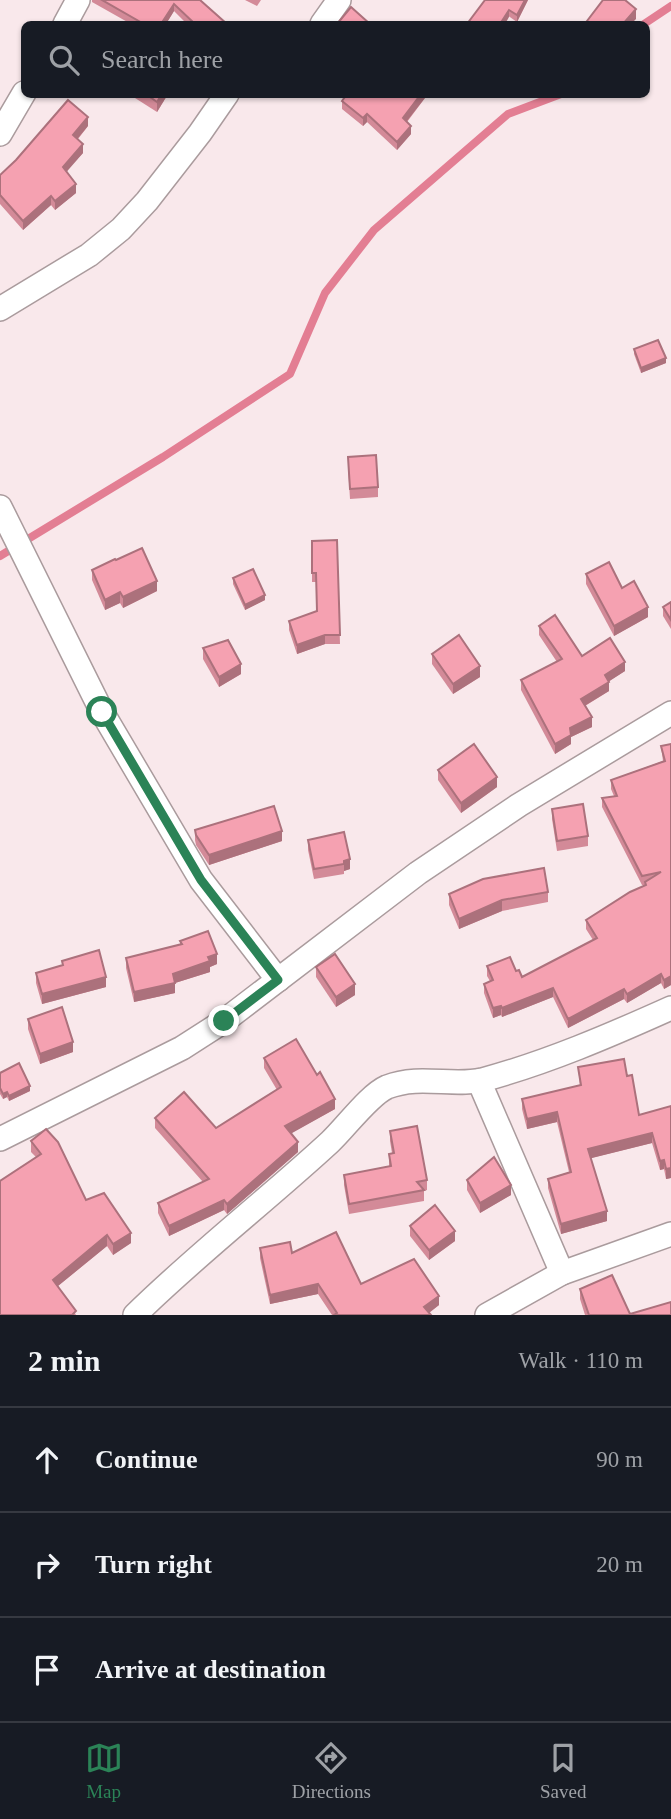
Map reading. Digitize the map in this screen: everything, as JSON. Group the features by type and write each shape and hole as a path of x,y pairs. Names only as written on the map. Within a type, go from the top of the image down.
{"street":[{"path":"67,21 78,0"},
{"path":"325,21 339,0"},
{"path":"0,134 21,98"},
{"path":"0,309 89,255 121,229 177,162 224,98"},
{"path":"0,507 102,712 201,880 278,980"},
{"path":"0,1139 182,1048 224,1021 429,865 519,805 671,713"},
{"path":"135,1315 168,1283 324,1148 384,1088 404,1081 479,1081 601,1040 671,1008"},
{"path":"479,1081 562,1273"},
{"path":"488,1315 562,1273 671,1234"}],"building":[{"path":"102,0 200,0 224,21 192,21 174,4 163,21 139,21"},
{"path":"485,0 525,0 517,15 509,10 502,21 469,21"},
{"path":"603,0 625,0 636,9 626,21 587,21"},
{"path":"351,7 367,21 339,21"},
{"path":"344,98 418,98 403,118 411,126 397,142 367,114 363,118 342,101"},
{"path":"68,100 88,117 73,135 83,144 63,167 76,184 55,201 51,196 23,221 0,195 0,175"},
{"path":"658,340 666,358 641,368 634,349"},
{"path":"376,455 378,487 350,489 348,457"},
{"path":"337,540 340,635 325,635 297,645 289,621 317,611 316,573 312,573 312,541"},
{"path":"142,548 157,581 123,597 120,592 105,600 92,570"},
{"path":"609,562 622,588 634,581 648,607 614,626 586,574"},
{"path":"253,569 265,595 245,605 233,578"},
{"path":"671,602 671,620 663,607"},
{"path":"555,615 582,656 610,638 625,662 605,675 609,682 581,699 592,717 570,728 571,735 555,744 521,680 562,659 539,626"},
{"path":"459,635 480,666 453,684 432,654"},
{"path":"228,640 241,664 219,677 203,648"},
{"path":"474,744 497,777 461,803 438,770"},
{"path":"671,744 671,976 664,980 661,974 627,994 624,989 568,1019 553,988 502,1008 493,1008 484,984 493,980 487,966 510,957 522,977 597,938 586,920 646,885 645,882 661,872 642,876 602,798 617,796 611,780 665,761 661,746"},
{"path":"583,804 588,836 557,841 552,809"},
{"path":"274,806 282,831 209,855 196,835 195,830"},
{"path":"344,832 350,859 344,861 344,864 314,869 308,840"},
{"path":"544,868 548,892 502,900 459,919 449,894 483,879"},
{"path":"208,931 217,954 208,957 210,961 173,974 175,983 134,992 126,958 182,944 180,941"},
{"path":"99,950 106,977 42,994 36,973 63,965 62,961"},
{"path":"335,954 355,984 336,997 316,967"},
{"path":"62,1007 73,1042 40,1054 28,1019"},
{"path":"296,1039 317,1075 320,1072 335,1099 285,1126 298,1142 227,1204 224,1200 169,1226 158,1203 209,1179 155,1118 184,1092 216,1128 281,1087 264,1058"},
{"path":"624,1059 627,1076 632,1075 639,1115 671,1106 671,1168 666,1169 664,1160 660,1161 652,1133 588,1149 607,1211 561,1224 548,1179 571,1172 557,1112 527,1119 522,1099 581,1085 578,1067"},
{"path":"19,1063 30,1086 9,1096 7,1092 3,1094 0,1088 0,1073"},
{"path":"417,1126 427,1180 417,1182 424,1190 349,1204 344,1175 391,1166 389,1154 394,1153 390,1131"},
{"path":"46,1129 58,1142 86,1200 104,1193 131,1233 113,1244 107,1235 53,1280 76,1311 72,1315 0,1315 0,1181 41,1154 31,1141"},
{"path":"494,1157 511,1185 480,1203 467,1180"},
{"path":"435,1205 455,1231 429,1250 410,1226"},
{"path":"336,1232 361,1284 414,1259 439,1296 424,1307 431,1315 334,1315 337,1313 318,1284 270,1295 260,1248 290,1242 292,1253"},
{"path":"612,1275 630,1314 671,1302 671,1315 589,1315 580,1289"}],"waterway":[{"path":"648,21 671,6"},
{"path":"0,556 163,457 290,374 325,293 374,230 508,114 550,98"}],"route":[{"path":"102,712 201,880 278,980 224,1021"}]}
